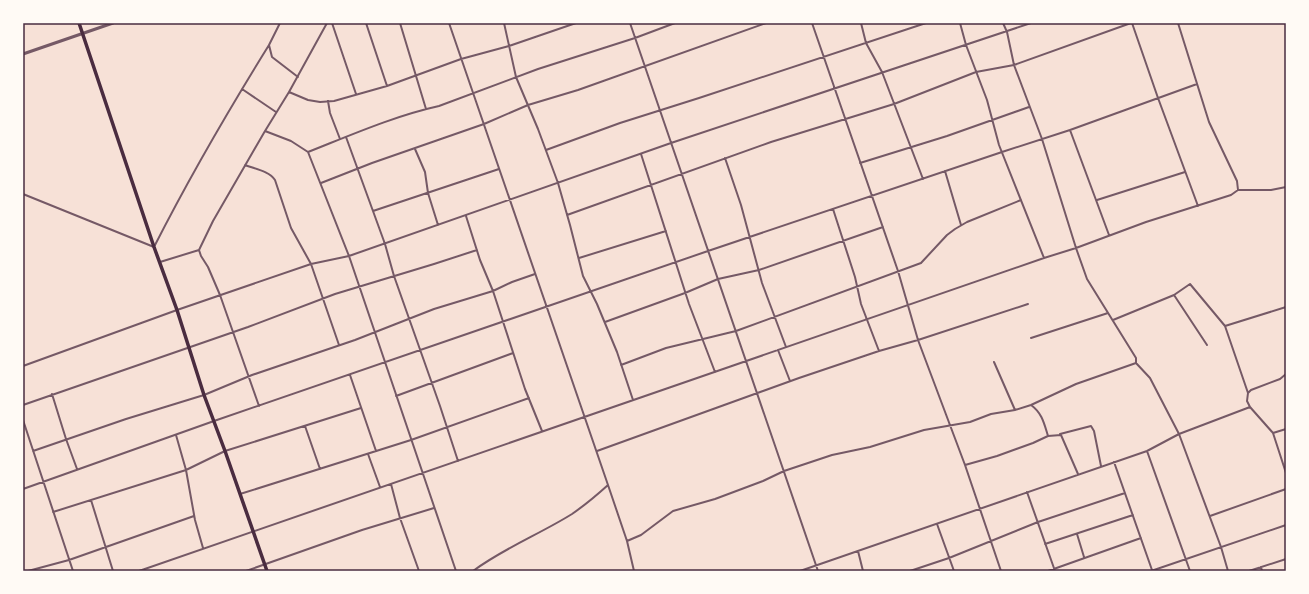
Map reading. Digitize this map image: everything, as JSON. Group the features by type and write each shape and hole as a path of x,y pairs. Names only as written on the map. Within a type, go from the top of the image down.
{"main road":[{"path":"79,23 154,247 177,310 204,395 225,450 267,571"}],"street":[{"path":"97,28 98,23"},
{"path":"23,54 113,23"},
{"path":"23,194 154,247 181,194 222,121 269,45 280,23"},
{"path":"160,262 199,250 212,221 298,77 327,23"},
{"path":"332,23 356,94"},
{"path":"366,23 387,86"},
{"path":"400,23 426,109"},
{"path":"449,23 597,451 627,541 634,571"},
{"path":"504,23 516,77 558,183 568,215 583,276 605,322 633,400"},
{"path":"289,92 308,100 320,102 334,100 387,86 461,59 509,46 576,23"},
{"path":"630,23 818,571"},
{"path":"308,152 371,127 439,106 516,77 635,38 675,23"},
{"path":"321,183 484,124 528,106 578,90 644,65 766,23"},
{"path":"812,23 898,271 918,340 980,509 1001,571"},
{"path":"861,23 866,43 882,72 923,179"},
{"path":"546,150 620,123 926,23"},
{"path":"960,23 966,45 987,100 1002,152 1044,258"},
{"path":"1003,23 1007,32 1014,65 1042,139 1076,248 1088,279 1136,358 1136,363 1150,378 1179,434 1221,547 1228,571"},
{"path":"23,366 177,310 311,264 349,256 385,244 671,143 1031,23"},
{"path":"568,215 770,142 894,104 976,72 1014,65 1132,23 1198,206"},
{"path":"1178,23 1209,122 1237,182 1238,190"},
{"path":"269,45 272,57 298,77"},
{"path":"23,489 214,421 590,291 750,236 1070,130 1197,84"},
{"path":"242,89 276,112"},
{"path":"328,101 330,113 340,139"},
{"path":"860,163 947,136 1029,107"},
{"path":"1070,130 1109,235"},
{"path":"265,131 291,141 308,152 349,256 456,571"},
{"path":"346,137 385,244 394,276 458,460"},
{"path":"415,149 425,172 428,192 438,225"},
{"path":"641,154 685,294 715,372"},
{"path":"725,158 750,236 762,283 786,347"},
{"path":"245,166 268,173 275,180 291,228 311,264 339,345"},
{"path":"373,211 499,169"},
{"path":"945,171 961,225"},
{"path":"1096,200 1185,172"},
{"path":"139,571 866,319 1076,248 1109,235 1231,195 1238,190 1270,190 1286,187"},
{"path":"621,365 666,348 736,331 920,263 929,256 947,235 961,225 1021,200"},
{"path":"833,209 844,241 866,319 879,351"},
{"path":"466,216 504,322 513,353 542,431"},
{"path":"605,322 685,294 718,280 759,270 883,227"},
{"path":"578,258 666,231"},
{"path":"199,250 220,295 259,406"},
{"path":"23,405 233,333 322,298 477,250"},
{"path":"33,451 126,418 204,395 248,376 339,345 434,310 493,291 512,282 536,274"},
{"path":"1113,320 1174,295 1190,284 1225,326 1248,393 1247,401 1250,407 1273,433 1286,474"},
{"path":"1174,295 1207,345"},
{"path":"597,451 790,380 1028,304"},
{"path":"1225,326 1286,307"},
{"path":"1031,338 1108,313"},
{"path":"778,350 790,380"},
{"path":"396,396 513,353"},
{"path":"994,362 1015,410"},
{"path":"627,541 641,535 673,511 715,499 763,481 784,471 832,455 870,447 924,430 949,427 970,422 991,414 1015,410 1031,405 1076,384 1136,363"},
{"path":"1248,393 1251,390 1286,374"},
{"path":"350,375 376,451"},
{"path":"52,394 77,470"},
{"path":"240,494 412,440 529,398"},
{"path":"1031,405 1043,419 1048,436"},
{"path":"800,571 1147,451 1179,434 1250,407"},
{"path":"53,512 186,470 225,450 361,408"},
{"path":"23,420 73,571"},
{"path":"304,426 320,469"},
{"path":"964,465 997,456 1048,436 1091,426 1094,431 1102,466"},
{"path":"1273,433 1286,429"},
{"path":"1060,434 1078,474"},
{"path":"176,435 186,470 194,516 204,549"},
{"path":"1147,451 1190,571"},
{"path":"368,454 380,488"},
{"path":"1114,462 1152,571 1286,524"},
{"path":"391,484 400,518 420,571"},
{"path":"473,571 486,561 590,502 608,485"},
{"path":"1210,517 1286,489"},
{"path":"1027,492 1054,570"},
{"path":"910,571 949,558 1038,522 1125,493"},
{"path":"91,500 113,571"},
{"path":"246,571 362,530 434,508"},
{"path":"1045,544 1133,515"},
{"path":"28,571 69,560 194,516"},
{"path":"937,524 954,571"},
{"path":"1077,534 1084,558"},
{"path":"1048,571 1141,538"},
{"path":"858,551 863,571"},
{"path":"1249,571 1286,559"},
{"path":"1261,567 1262,571"}]}
